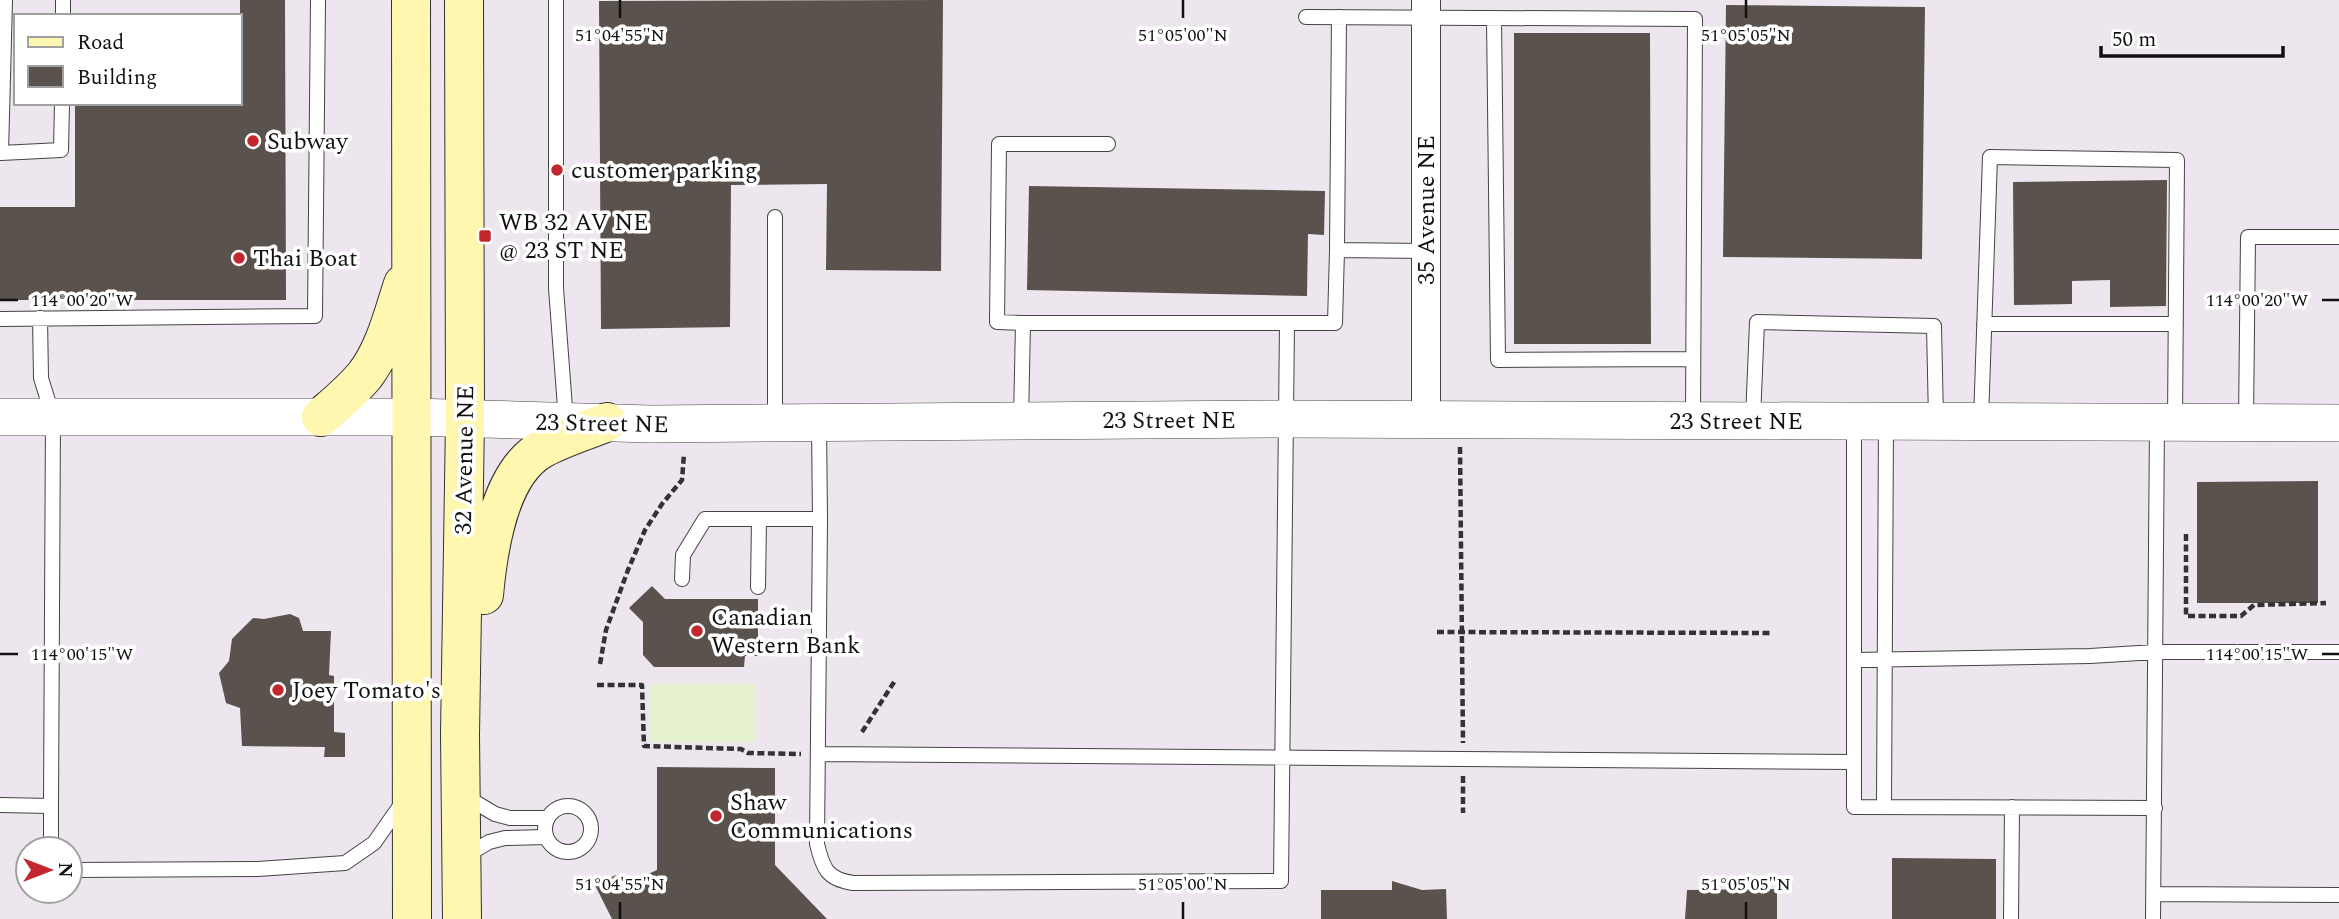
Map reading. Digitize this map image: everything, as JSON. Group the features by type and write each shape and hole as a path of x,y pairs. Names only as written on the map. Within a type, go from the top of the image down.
{"main road":[{"name":"32 Avenue NE","path":"411,0 412,919"},
{"name":"32 Avenue NE","path":"461,919 460,735 466,420 464,0"},
{"path":"321,417 366,373 379,351 412,255"},
{"path":"460,735 481,620 487,554 504,498 520,469 540,450 607,422"}],"street":[{"name":"35 Avenue NE","path":"1426,9 1426,419"},
{"name":"23 Street NE","path":"0,418 413,417 650,424 1285,419 2339,423"}],"lane":[{"path":"5,0 1,153 61,150 62,105"},
{"path":"0,319 315,316 318,0"},
{"path":"556,0 556,288 566,422"},
{"path":"1306,17 1339,17 1426,9 1494,18 1695,19 1693,420"},
{"path":"1108,144 999,144 997,322 1335,323 1339,17"},
{"path":"1494,18 1498,360 1693,359"},
{"path":"1981,421 1990,157 2177,160 2176,324 2166,422 2156,652 2154,919"},
{"path":"775,217 775,423"},
{"path":"2246,422 2248,237 2339,237"},
{"path":"1336,250 1426,251"},
{"path":"40,318 41,378 54,417 51,835"},
{"path":"1753,421 1758,322 1934,326 1936,421"},
{"path":"1021,421 1023,323"},
{"path":"819,423 817,844 828,874 839,881 853,884 1281,881 1287,323"},
{"path":"1984,324 2176,324"},
{"path":"1870,421 1886,660 1884,807"},
{"path":"1870,421 1854,660 1854,807 2155,808"},
{"path":"682,579 683,555 705,519 820,519"},
{"path":"758,587 759,519"},
{"path":"1854,660 2090,656 2156,652 2339,652"},
{"path":"818,754 1854,762"},
{"path":"84,870 258,869 345,863 374,843 411,791"},
{"path":"460,793 495,814 506,817 547,818"},
{"path":"0,805 51,806"},
{"path":"567,805 575,806 586,813 592,829 587,843 574,852 557,850 546,837 547,818 552,811 567,805"},
{"path":"2011,919 2012,807"},
{"path":"460,860 489,842 505,838 546,837"},
{"path":"2154,894 2339,895"}],"path":[{"path":"1461,443 1463,813"},
{"path":"600,664 607,630 628,570 645,530 682,480 684,452"},
{"path":"2186,534 2186,615 2241,615 2254,605 2326,603"},
{"path":"1437,632 1771,633"},
{"path":"862,732 896,679"},
{"path":"597,685 642,685 644,747 741,748 748,753 818,754"}],"shaded area":[{"path":"0,0 2339,0 2339,919 0,919"}],"green space":[{"path":"650,684 756,684 756,742 650,742"}],"building":[{"path":"240,0 285,0 286,300 0,300 0,207 75,207 75,105 242,105"},
{"path":"943,0 941,271 826,270 827,184 731,185 730,327 601,329 599,1"},
{"path":"1726,5 1925,7 1922,259 1723,257"},
{"path":"1514,33 1650,33 1651,344 1514,344"},
{"path":"2167,180 2166,306 2110,307 2110,280 2072,281 2072,304 2014,305 2013,182"},
{"path":"1029,186 1325,191 1324,235 1308,234 1307,296 1027,290"},
{"path":"2318,481 2318,603 2197,603 2197,482"},
{"path":"652,586 665,599 758,599 758,656 745,656 744,667 654,667 643,655 643,622 629,608"},
{"name":"Joey Tomato's","path":"290,614 299,618 303,631 331,631 329,675 334,676 334,732 345,733 345,757 324,757 325,747 242,746 240,708 226,703 219,673 229,661 232,639 253,618 264,619"},
{"name":"Shaw Communications","path":"657,767 775,768 775,865 827,919 612,919 595,885 616,875 621,886 657,870"},
{"path":"1892,858 1996,859 1996,919 1892,919"},
{"path":"1392,881 1422,890 1446,889 1447,919 1321,919 1321,890 1392,890"},
{"path":"1777,889 1777,919 1685,919 1687,890"}],"place":[{"name":"Subway","path":"253,141"},
{"name":"customer parking","path":"557,170"},
{"name":"WB 32 AV NE @ 23 ST NE","path":"485,236"},
{"name":"Thai Boat","path":"239,258"},
{"name":"Canadian Western Bank","path":"697,631"},
{"name":"Joey Tomato's","path":"278,690"},
{"name":"Shaw Communications","path":"716,816"}]}
